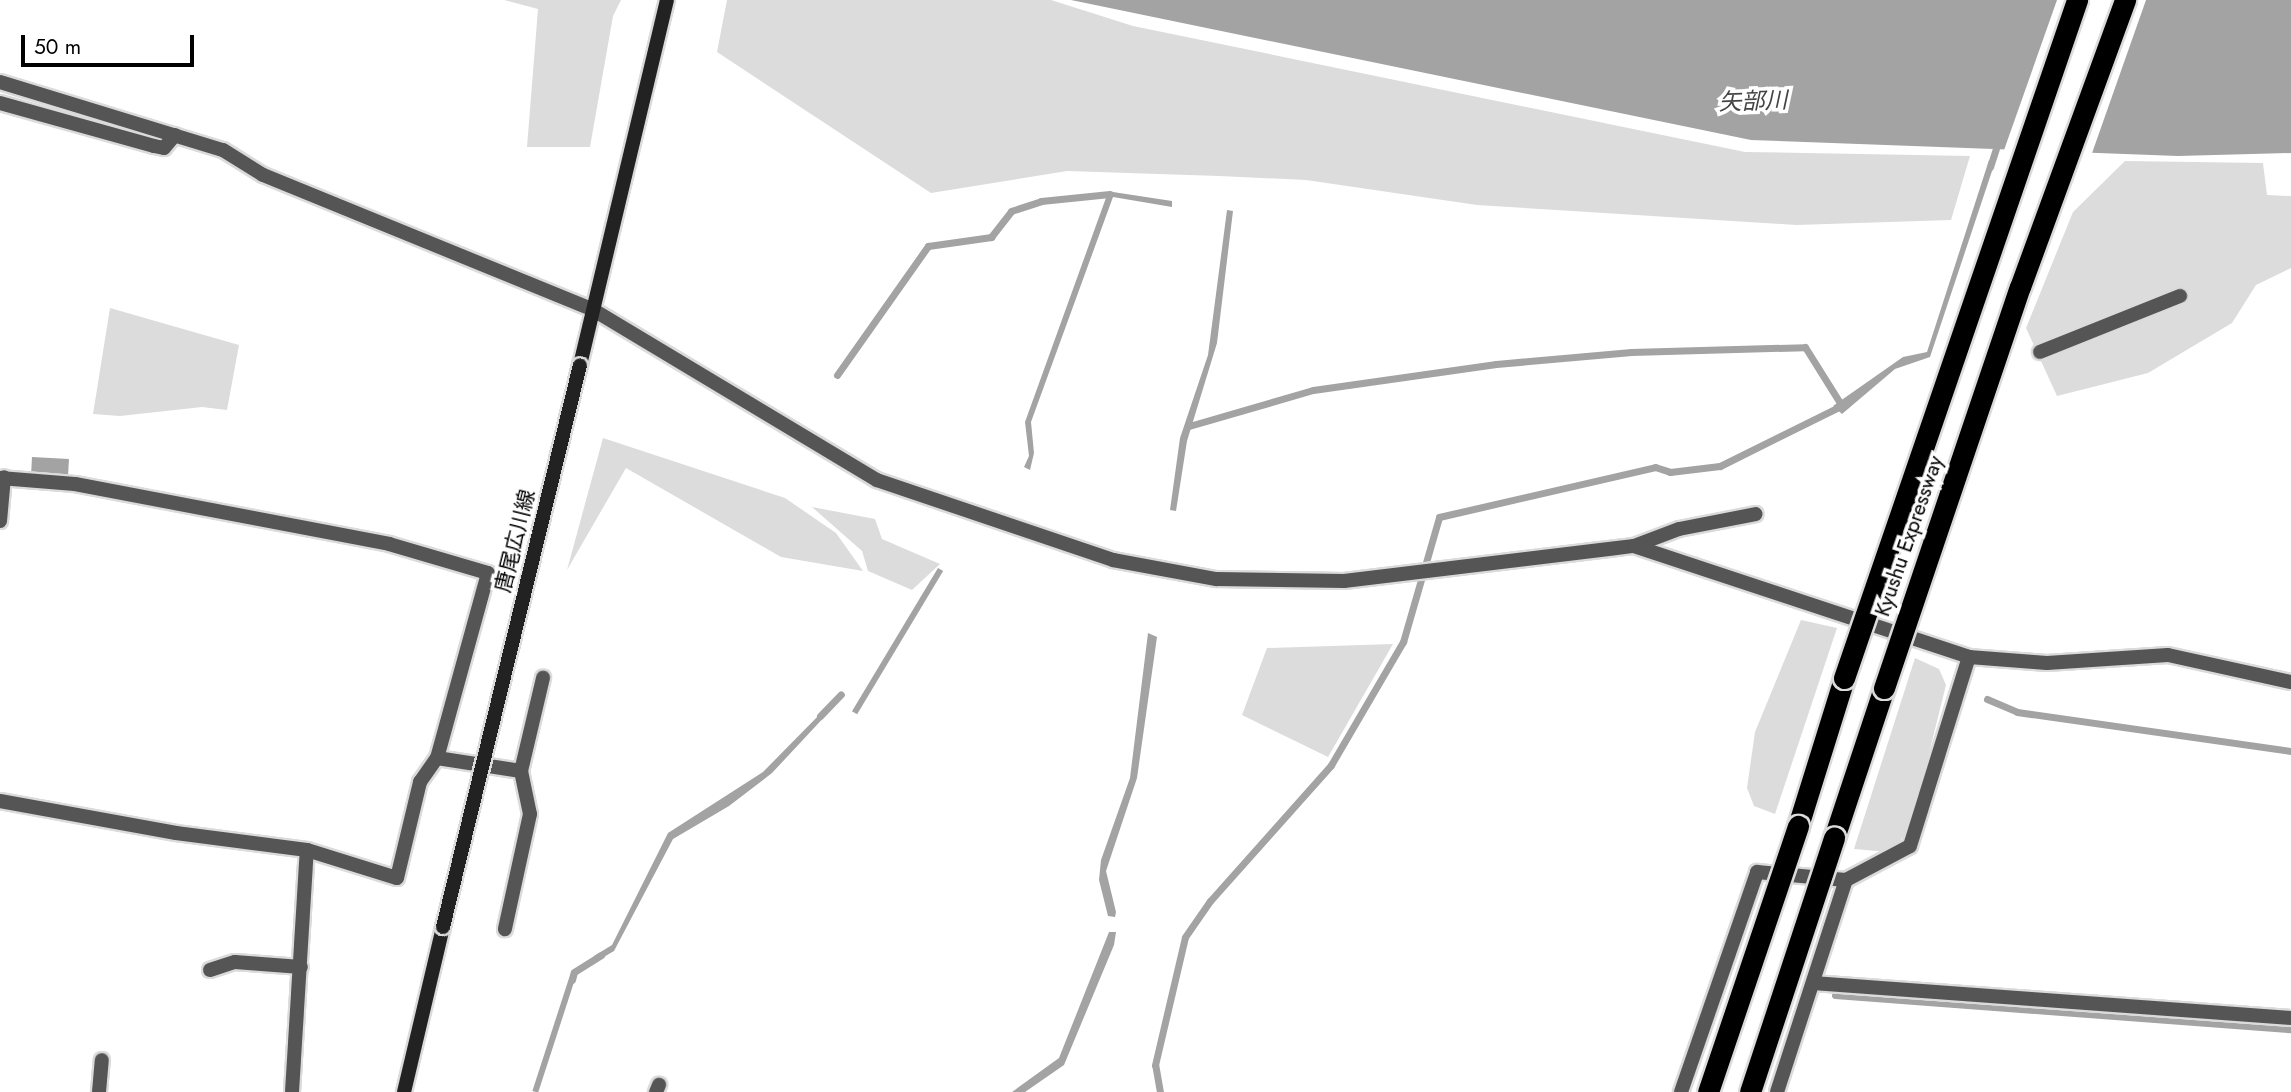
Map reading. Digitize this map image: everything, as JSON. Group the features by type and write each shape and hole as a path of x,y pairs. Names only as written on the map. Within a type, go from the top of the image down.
{"highway":[{"name":"Kyushu Expressway","path":"1707,1092 1798,826 1844,678 2077,0"},
{"name":"Kyushu Expressway","path":"1750,1092 1833,838 2020,288 2125,0"}],"main road":[{"name":"唐尾広川線","path":"404,1092 667,0"}],"street":[{"path":"0,82 223,150 263,175 592,309 877,481 1113,560 1216,579 1344,581 1634,546 1679,529 1756,514"},
{"path":"0,103 164,148 175,135"},
{"path":"2040,352 2180,296"},
{"path":"0,521 2,477 75,484 389,544 488,573 437,758 420,782 397,878 307,850 176,834 0,801"},
{"path":"1634,546 1969,657 2047,663 2168,655 2291,682"},
{"path":"1681,1092 1757,872 1846,880 1910,846 1969,657"},
{"path":"505,929 530,814 521,771 543,678"},
{"path":"437,758 521,771"},
{"path":"292,1092 302,967 307,850"},
{"path":"1777,1092 1846,880"},
{"path":"210,970 235,962 302,967"},
{"path":"1813,983 2291,1018"},
{"path":"99,1092 102,1060"}],"shaded area":[{"path":"504,0 621,0 613,16 590,147 527,147 538,9"},
{"path":"727,0 1051,0 1133,26 1745,152 1970,156 1951,220 1796,225 1477,205 1306,180 1067,171 931,193 717,52"},
{"path":"2125,161 2263,163 2267,195 2291,196 2291,268 2256,285 2232,323 2148,373 2057,396 2026,328 2073,212"},
{"path":"110,308 239,345 227,410 202,407 120,416 93,414"},
{"path":"603,438 785,498 836,533 863,571 781,557 626,468 567,570"},
{"path":"812,507 875,519 882,539 940,564 912,590 868,571 862,551"},
{"path":"1801,620 1837,628 1775,814 1754,806 1747,788 1755,732"},
{"path":"1393,644 1328,757 1242,715 1267,648"},
{"path":"1915,658 1939,669 1946,685 1910,830 1889,852 1854,849"}],"water":[{"name":"矢部川","path":"1071,0 2291,0 2291,153 2178,156 1751,140"},
{"path":"1989,160 1995,162 1930,357 1895,369 1842,414 1833,406 1903,357 1927,352"},
{"path":"1113,192 1172,201 1172,207 1113,197 1031,422 1034,453 1030,470 1024,467 1029,456 1025,422 1107,195"},
{"path":"1227,210 1233,211 1217,343 1187,441 1176,511 1170,510 1180,438 1208,355"},
{"path":"32,457 69,459 68,475 31,473"},
{"path":"938,568 943,571 857,714 852,711"},
{"path":"1148,633 1157,637 1137,778 1106,871 1115,917 1108,916 1099,880 1101,860 1130,778"},
{"path":"825,709 828,713 772,773 729,806 673,839 614,951 597,961 594,956 612,945 668,833 763,772"},
{"path":"1109,932 1116,932 1114,945 1064,1065 1025,1092 1012,1092 1059,1058"},
{"path":"571,972 577,974 538,1092 532,1091"}],"pier":[{"path":"2057,0 2146,0 2091,156 2003,153"}],"waterway":[{"path":"1990,167 1996,149"},
{"path":"837,375 928,246 991,237 1011,211 1041,201 1110,194"},
{"path":"1189,426 1313,390 1496,364 1631,352 1805,347 1842,406"},
{"path":"1160,1092 1155,1065 1185,937 1210,901 1331,765 1403,642 1439,517 1655,467 1670,472 1720,466 1843,405"},
{"path":"820,716 841,694"},
{"path":"1987,699 2017,712 2291,751"},
{"path":"572,980 574,972 601,955"},
{"path":"1835,995 2291,1029"}]}
